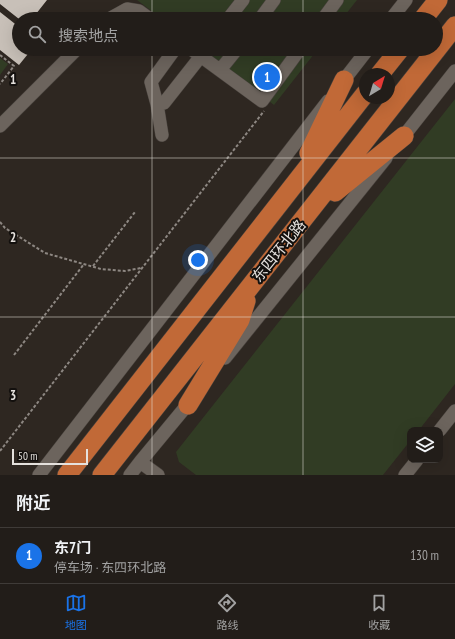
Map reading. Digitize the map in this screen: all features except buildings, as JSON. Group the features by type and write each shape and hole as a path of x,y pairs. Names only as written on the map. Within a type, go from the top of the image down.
{"highway":[{"path":"429,12 438,0"},
{"name":"东四环北路","path":"443,41 455,26"},
{"path":"385,68 394,56"},
{"name":"东四环北路","path":"102,475 432,56"},
{"path":"294,184 344,80"},
{"name":"东四环北路","path":"67,475 359,102"},
{"path":"308,214 404,136"},
{"path":"188,405 240,320 249,288"}],"street":[{"path":"234,12 243,0"},
{"path":"265,12 274,0"},
{"path":"328,12 337,0"},
{"path":"397,12 406,0"},
{"path":"122,12 127,9 140,12"},
{"path":"0,126 70,56"},
{"path":"162,135 157,104 151,82 170,56"},
{"path":"157,104 164,103 196,56"},
{"path":"205,56 220,70 262,101 295,56"},
{"path":"220,70 231,56"},
{"path":"39,475 363,56"},
{"name":"东四环北路","path":"130,475 188,405 455,71"},
{"path":"442,427 455,411"},
{"path":"140,462 158,475"},
{"path":"405,475 415,463"}],"path":[{"path":"0,55 14,66 0,84"},
{"path":"0,451 268,106 262,101"},
{"path":"93,267 135,212"},
{"path":"0,222 5,228 45,253 93,267 125,271 143,268"},
{"path":"14,355 84,264"}],"green space":[{"path":"137,0 357,0 348,12 153,12"},
{"path":"211,56 312,56 274,105"},
{"path":"0,58 8,64 0,75"},
{"path":"455,99 455,384 421,427 407,427 407,445 383,475 196,475 179,462 176,452"}],"place":[{"name":"东7门","path":"267,77"}]}
